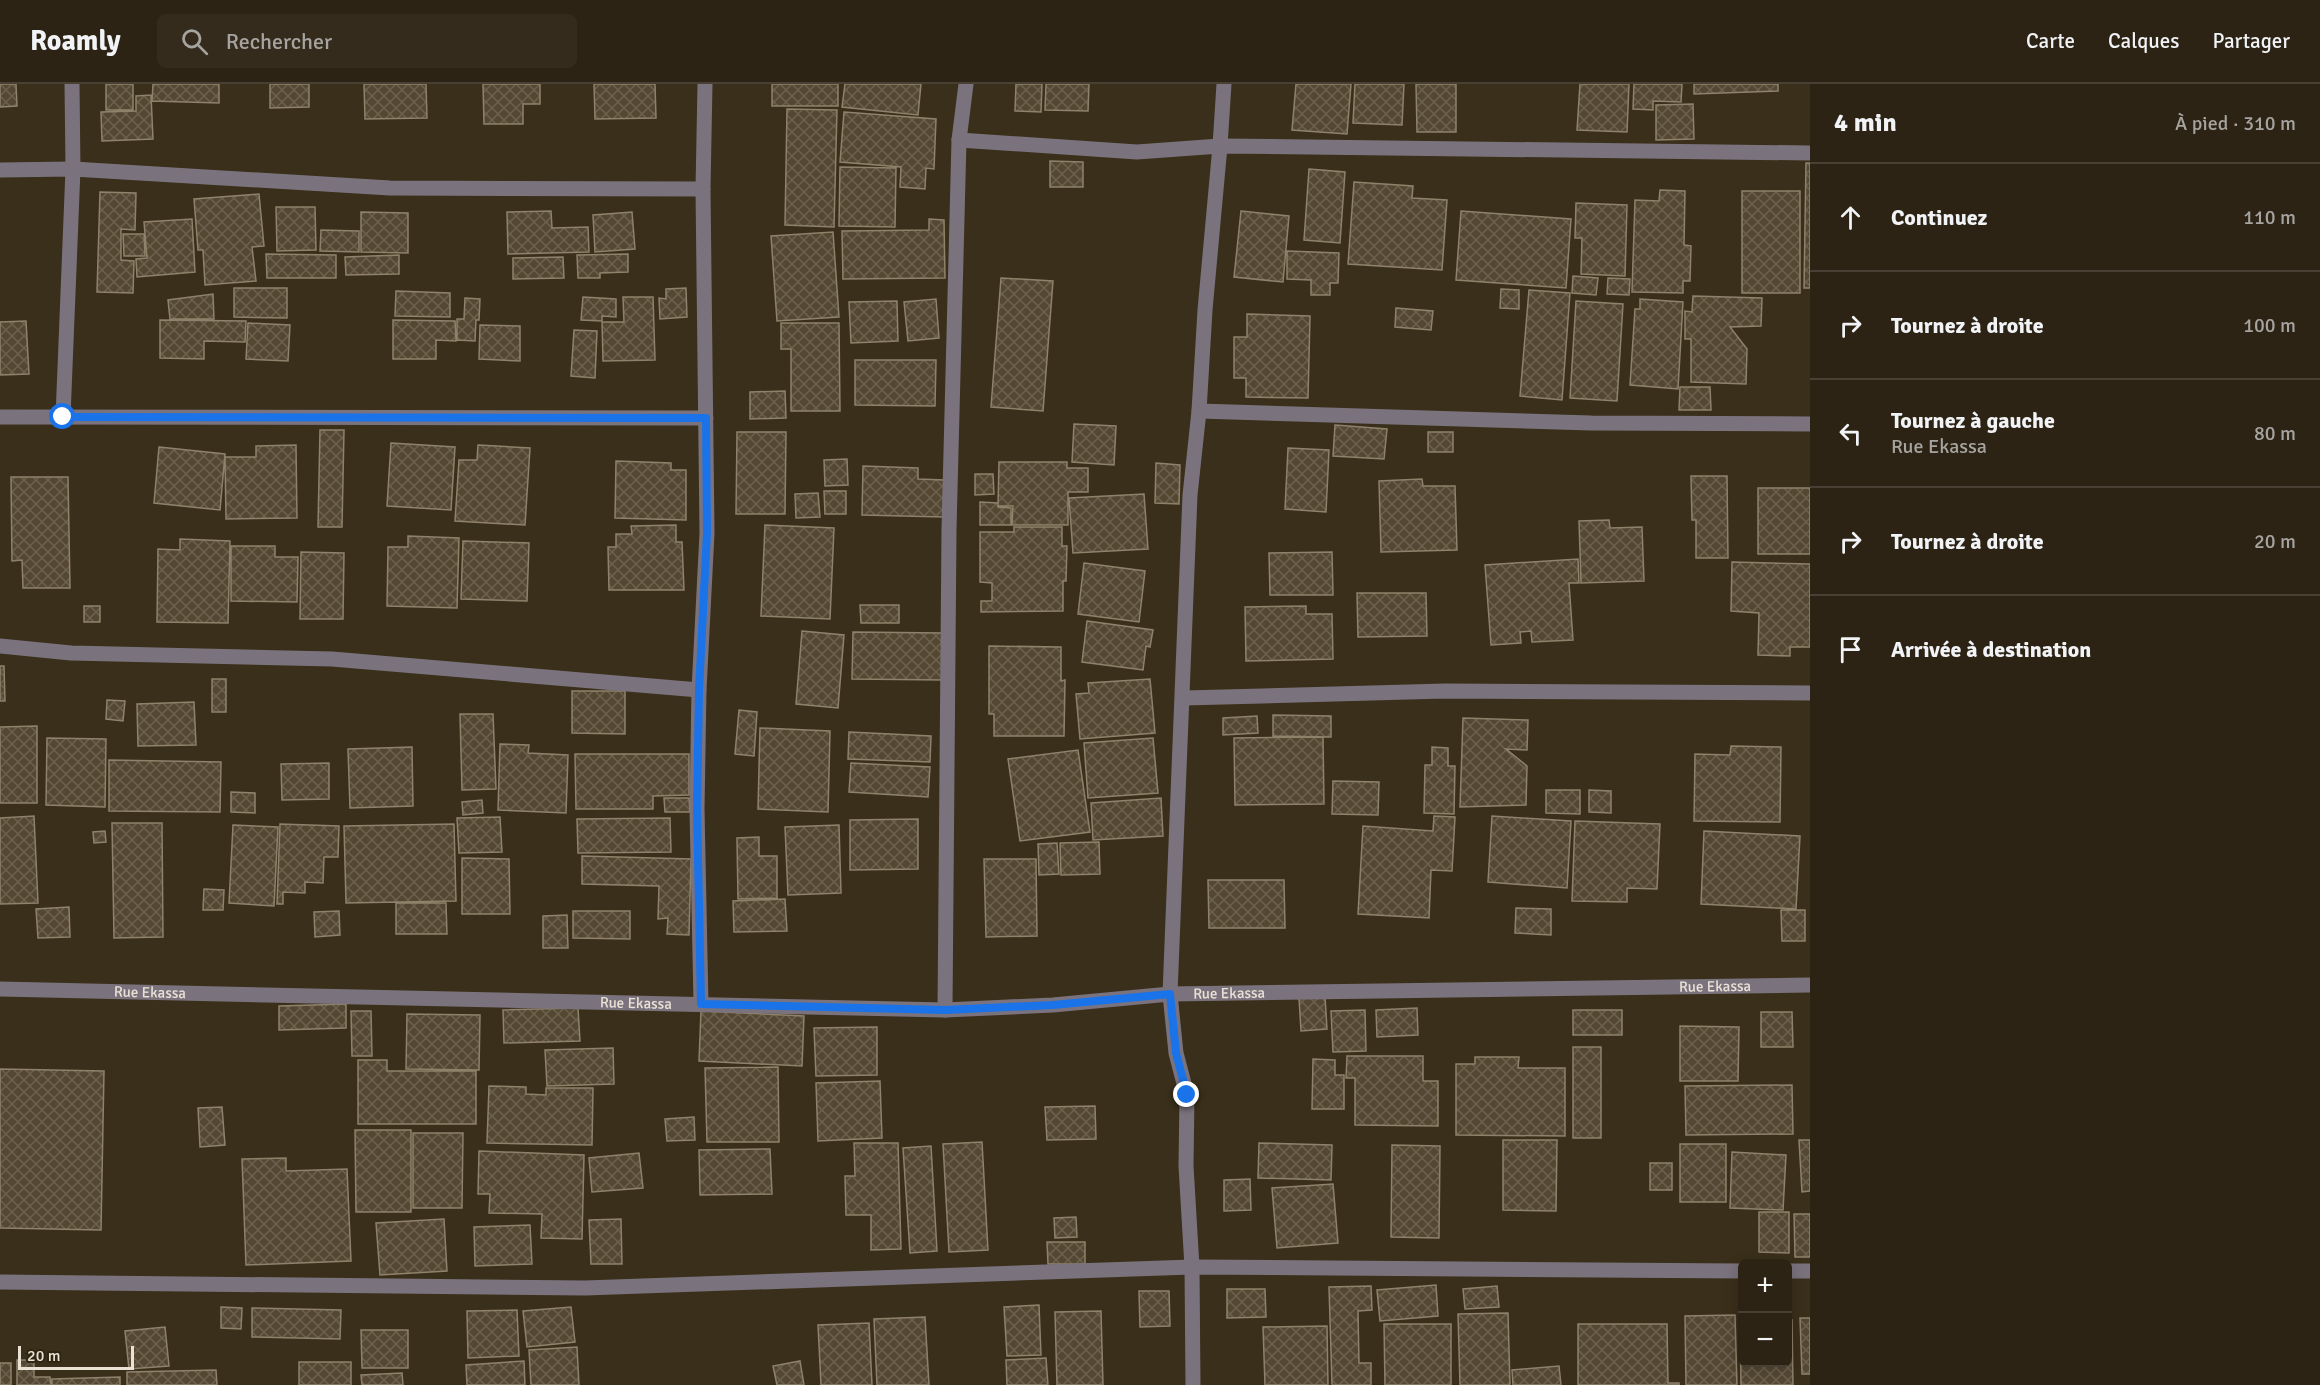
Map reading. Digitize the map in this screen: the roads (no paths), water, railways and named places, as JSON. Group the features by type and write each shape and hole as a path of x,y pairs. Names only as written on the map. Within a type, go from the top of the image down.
{"street":[{"path":"63,417 73,169 72,84"},
{"path":"701,1004 697,809 699,690 707,533 703,189 705,84"},
{"path":"945,1010 949,530 959,140 966,84"},
{"path":"1193,1385 1192,1267 1186,1166 1187,1095 1176,1053 1170,994 1184,698 1185,603 1190,495 1199,411 1204,310 1224,84"},
{"path":"959,140 1137,152 1220,146 1810,153"},
{"path":"0,170 73,169 390,188 703,189"},
{"path":"1199,411 1591,423 1810,424"},
{"path":"0,417 706,418"},
{"path":"0,646 71,653 332,659 699,690"},
{"path":"1184,698 1445,691 1810,693"},
{"name":"Rue Ekassa","path":"0,989 945,1010 1053,1005 1170,994 1810,985"},
{"path":"0,1282 585,1288 1192,1267 1738,1271"},
{"path":"1792,1271 1810,1271"}]}
